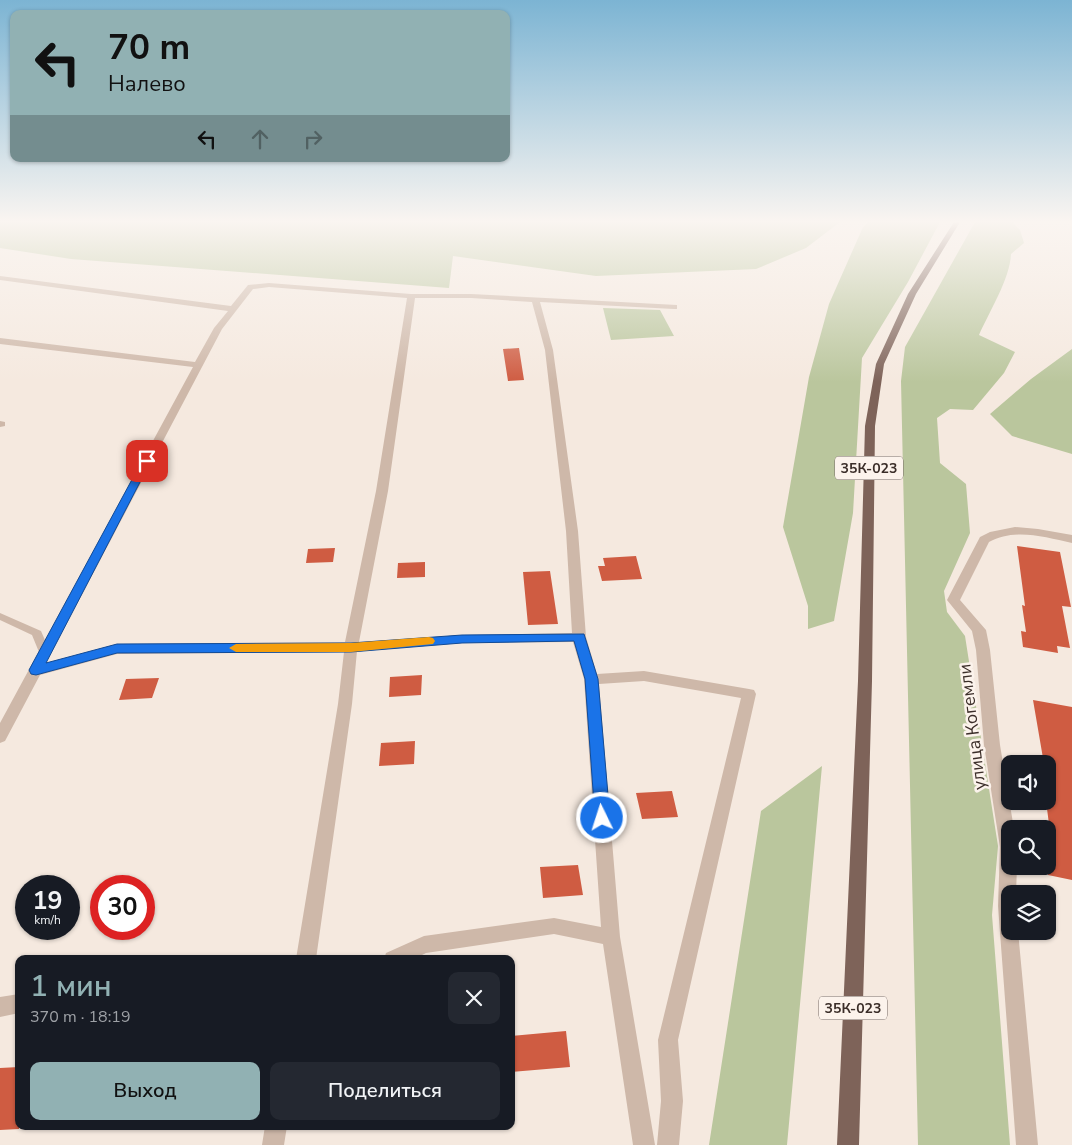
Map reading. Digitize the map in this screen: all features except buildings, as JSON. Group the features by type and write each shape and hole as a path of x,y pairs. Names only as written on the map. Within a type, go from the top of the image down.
{"main road":[{"name":"35К-023","path":"848,1145 866,681 865,636 870,426 880,364 912,294 924,275"}],"street":[{"path":"0,278 232,309"},
{"path":"0,737 218,328 251,287 269,285 411,296 471,296 674,307"},
{"path":"307,955 345,704 351,647 382,491 411,296"},
{"path":"535,300 549,350 572,531 579,637 591,679 611,937 644,1145"},
{"path":"0,342 198,365"},
{"name":"улица Когемли","path":"1027,1145 1007,906 1009,847 992,745 983,650 978,630 953,600 984,540 992,534 1019,530 1072,539"},
{"path":"36,670 117,648 351,647 462,639 579,637"},
{"path":"591,679 644,676 749,694 668,1040 672,1100 668,1145"},
{"path":"402,955 424,945 554,926 611,937"},
{"path":"0,1007 15,1004"},
{"path":"273,1145 275,1130"}],"lane":[{"path":"0,616 37,632 45,654"}],"green space":[{"path":"285,275 451,275 449,288"},
{"path":"842,275 912,275 862,358 853,513 834,621 808,629 808,606 783,527 809,377 829,304"},
{"path":"945,275 1006,275 979,335 1015,352 1004,373 973,410 950,409 937,418 940,463 966,484 970,533 944,591 947,612 965,636 998,846 992,915 1010,1145 918,1145 901,381 905,347"},
{"path":"603,308 660,310 674,336 611,340"},
{"path":"1072,349 1072,454 1012,436 990,414 1031,379"},
{"path":"822,766 787,1145 709,1145 761,811"}],"slow traffic":[{"path":"236,648 351,647 429,641"}],"route":[{"path":"147,461 36,670 117,648 351,647 462,639 579,637 591,679 602,818"}]}
